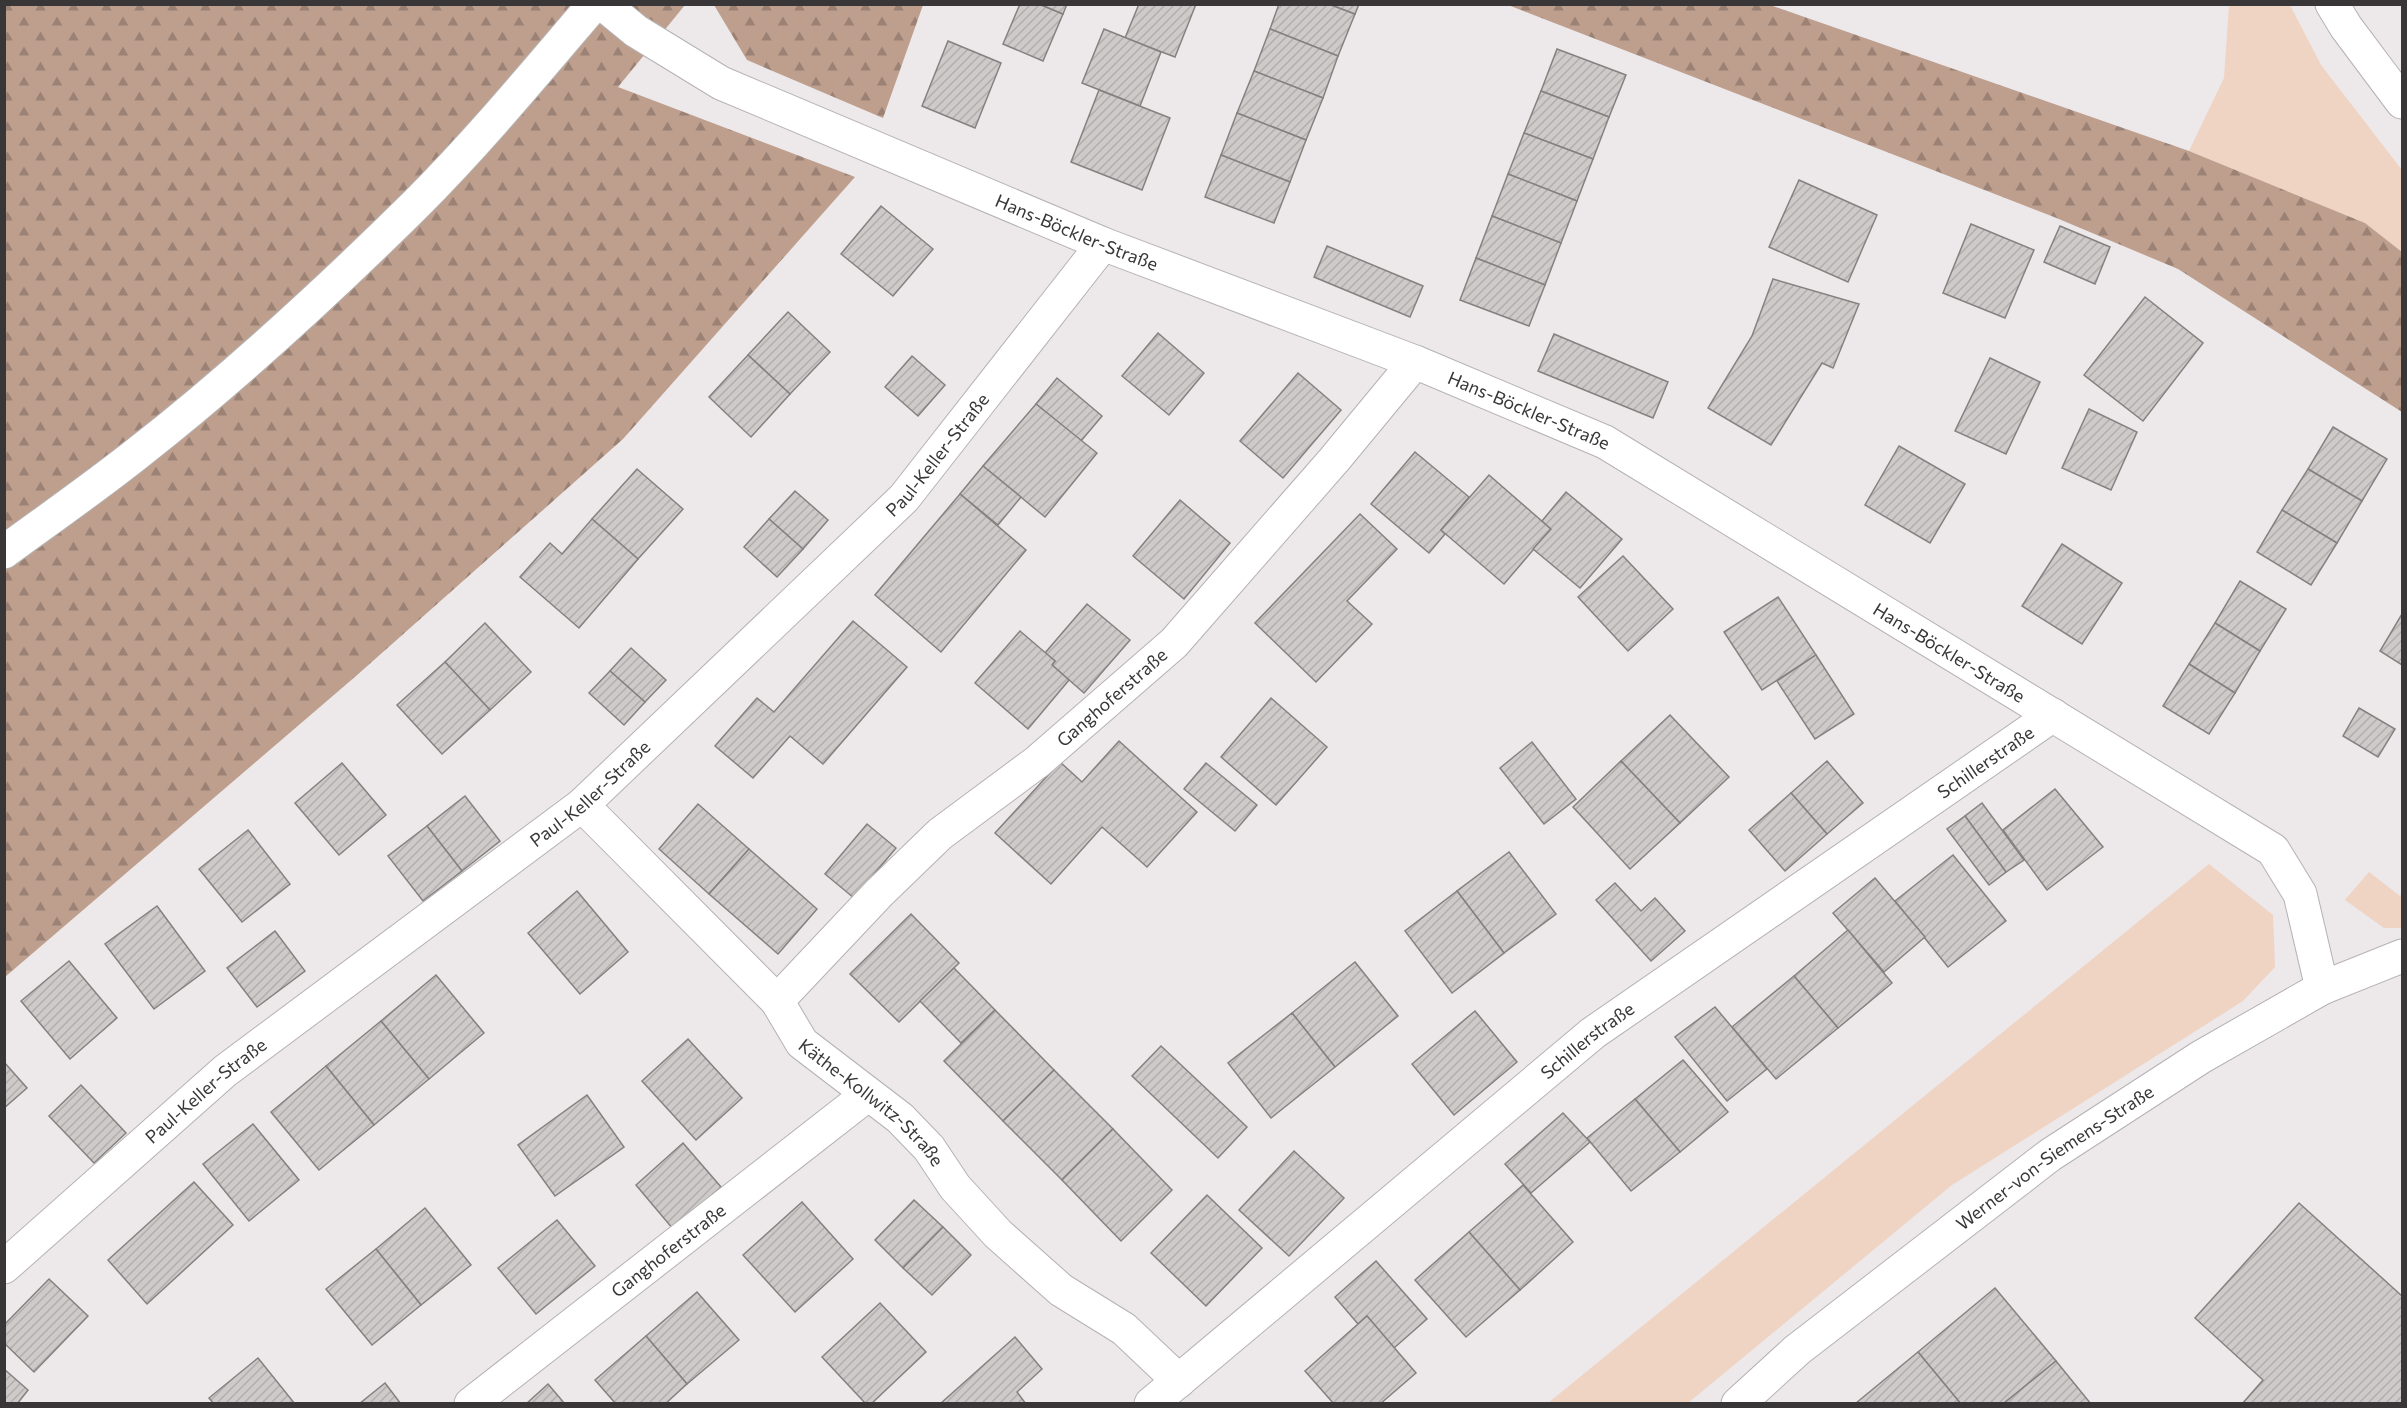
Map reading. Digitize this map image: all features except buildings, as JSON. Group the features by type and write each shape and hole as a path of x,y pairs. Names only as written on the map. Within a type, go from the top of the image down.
{"street":[{"path":"4,552 139,453 245,364 318,298 417,203 517,95 594,4"},
{"name":"Hans-Böckler-Straße","path":"603,4 636,32 721,83 1103,244 1415,362 1605,442 2273,849 2300,894 2322,988"},
{"path":"2332,4 2346,27 2403,102"},
{"name":"Paul-Keller-Straße","path":"4,1267 225,1071 582,806 904,498 1103,244"},
{"name":"Ganghoferstraße","path":"777,1001 879,893 940,834 1037,762 1174,643 1334,460 1415,362"},
{"name":"Schillerstraße","path":"1151,1404 1593,1034 2053,715"},
{"name":"Käthe-Kollwitz-Straße","path":"582,806 777,1001 802,1042 867,1095 900,1118 929,1148 955,1187 998,1234 1061,1290 1124,1329 1179,1381"},
{"name":"Werner-von-Siemens-Straße","path":"1738,1404 1797,1350 2050,1155 2201,1057 2322,988 2403,956"},
{"name":"Ganghoferstraße","path":"471,1404 867,1095"}],"shaded area":[{"path":"2229,5 2290,5 2321,65 2402,170 2402,252 2365,223 2189,151 2224,78"},
{"path":"2209,864 2273,915 2275,967 2243,1001 1952,1185 1688,1403 1548,1403"},
{"path":"2369,872 2400,896 2402,893 2402,928 2384,928 2345,900"}],"green space":[{"path":"5,5 685,5 618,87 855,177 623,439 356,676 5,977"},
{"path":"714,5 923,5 883,118 747,60"},
{"path":"1508,5 1770,5 2189,151 2365,223 2402,252 2402,412 2178,269 2054,217"}]}
